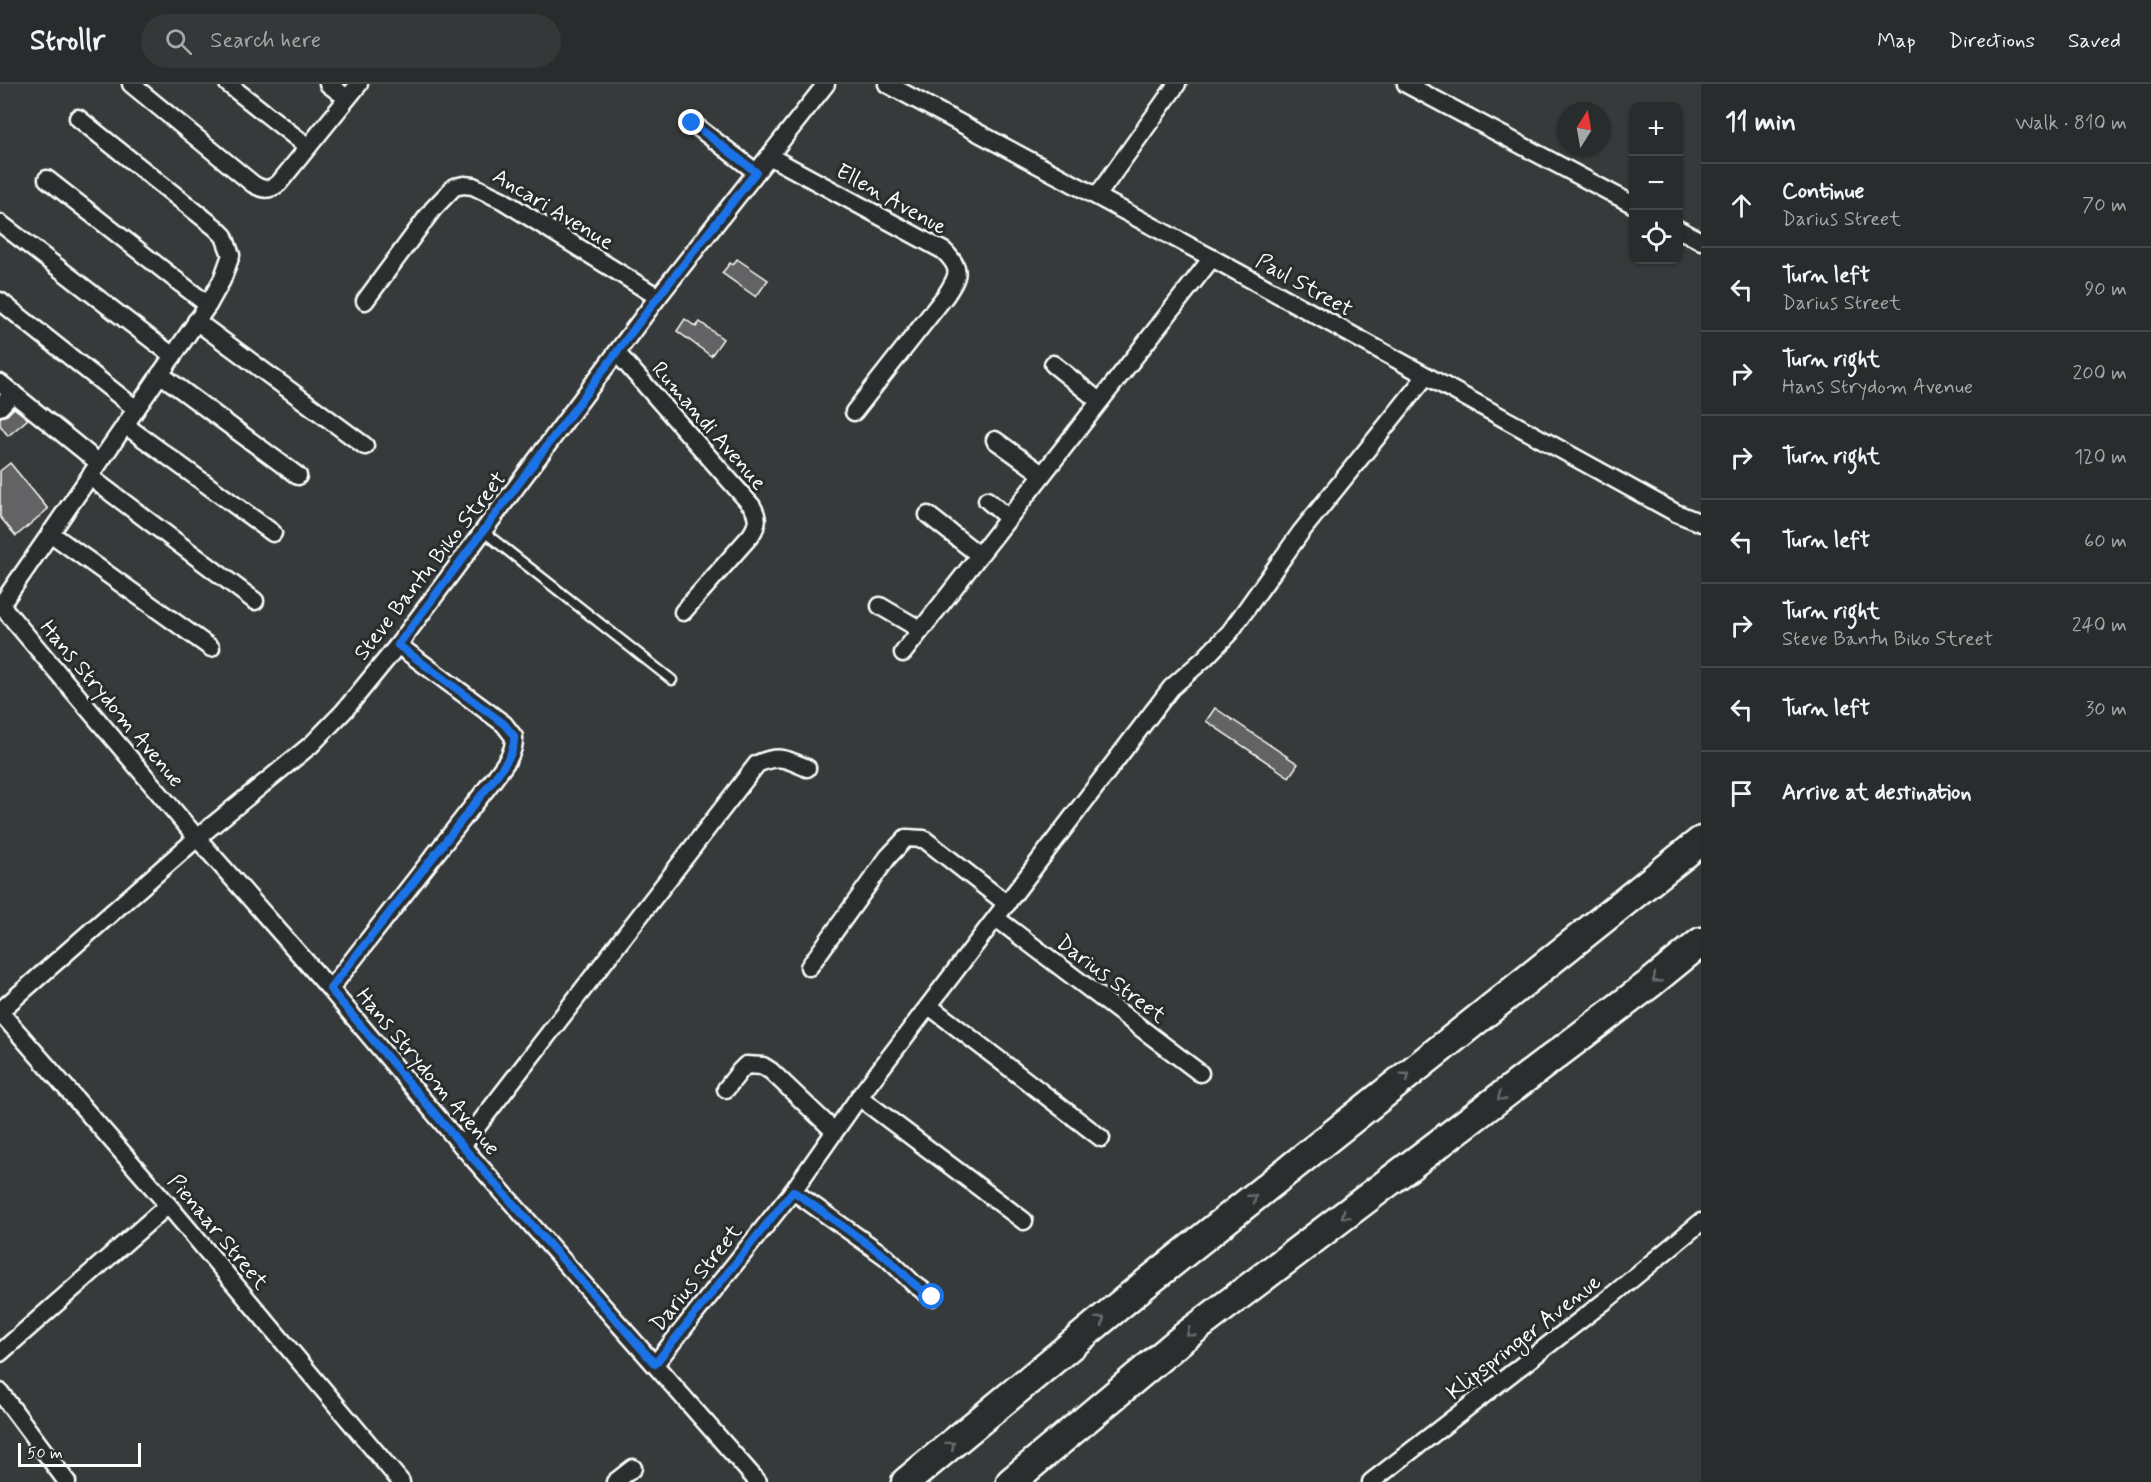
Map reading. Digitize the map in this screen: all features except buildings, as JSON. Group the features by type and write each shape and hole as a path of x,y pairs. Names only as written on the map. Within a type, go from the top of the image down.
{"highway":[{"path":"906,1482 1139,1289 1701,841"},
{"path":"1011,1482 1184,1338 1652,982 1701,942"}],"street":[{"path":"132,84 259,188 265,190 273,189 279,183 359,84"},
{"path":"228,84 308,147"},
{"path":"328,84 347,99"},
{"name":"Steve Bantu Biko Street","path":"0,1011 197,838 312,744 344,711 398,645 658,297 826,84"},
{"name":"Paul Street","path":"887,84 1212,258 1676,513 1701,523"},
{"path":"1096,196 1177,84"},
{"path":"1406,84 1629,202"},
{"path":"0,605 208,305 222,280 231,255 224,237 216,228 78,118"},
{"path":"692,123 756,172"},
{"name":"Ellen Avenue","path":"769,156 944,251 955,262 957,269 954,283 946,296 854,412"},
{"path":"47,179 208,305"},
{"name":"Ancari Avenue","path":"366,301 433,209 454,187 464,185 473,186 502,201 658,297"},
{"path":"0,223 173,356"},
{"path":"1683,232 1701,241"},
{"path":"903,653 1212,258"},
{"path":"0,301 136,409"},
{"path":"196,321 365,446"},
{"name":"Rumandi Avenue","path":"617,353 683,426 757,514 758,520 751,535 683,612"},
{"path":"1053,364 1099,401"},
{"path":"160,374 298,476"},
{"name":"Darius Street","path":"655,1364 793,1191 859,1097 1170,688 1205,658 1230,632 1301,532 1426,376"},
{"path":"0,407 7,388 94,470 255,601"},
{"path":"125,425 273,533"},
{"path":"995,440 1042,474"},
{"path":"987,501 1008,518"},
{"path":"928,515 979,555"},
{"path":"51,533 211,648"},
{"name":"Hans Strydom Avenue","path":"0,605 462,1146 758,1482"},
{"path":"880,606 921,630"},
{"path":"330,989 494,779 509,758 513,746 514,736 504,724 398,645"},
{"path":"462,1146 757,764 768,759 783,757 807,768"},
{"path":"808,967 888,857 906,838 924,839 1007,904"},
{"name":"Darius Street","path":"996,918 1200,1073"},
{"path":"929,1006 1101,1138"},
{"name":"Pienaar Street","path":"0,1011 168,1205 401,1482"},
{"path":"726,1089 746,1065 763,1066 834,1131"},
{"path":"859,1097 1024,1221"},
{"path":"793,1191 886,1257 914,1284 932,1297"},
{"path":"0,1353 168,1205"},
{"name":"Klipspringer Avenue","path":"1371,1482 1609,1298 1701,1222"},
{"path":"0,1392 67,1482"},
{"path":"615,1482 633,1468"}],"lane":[{"path":"483,532 672,680"}],"route":[{"path":"692,123 756,172 658,297 398,645 504,724 514,736 514,741 509,758 494,779 330,989 462,1146 655,1364 793,1191 886,1257 914,1284 932,1297"}]}
